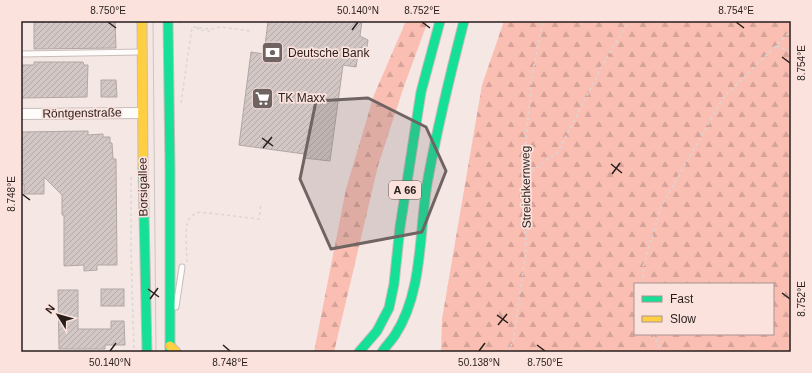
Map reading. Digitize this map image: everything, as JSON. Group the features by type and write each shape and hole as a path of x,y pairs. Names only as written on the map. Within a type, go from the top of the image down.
{"main road":[{"name":"Borsigallee","path":"142,21 142,113 147,352"},
{"path":"168,21 170,324 172,350"},
{"name":"A 66","path":"358,352 377,331 389,308 394,284 400,227 421,92 440,21"},
{"name":"A 66","path":"382,352 400,327 413,295 426,190 453,61 464,21"}],"street":[{"name":"Röntgenstraße","path":"21,114 142,113"}],"lane":[{"path":"21,54 142,52"},
{"path":"170,324 178,299 182,267"}],"path":[{"name":"Streichkernweg","path":"508,352 513,341 526,250 527,175 525,148 533,70 543,21"},
{"path":"527,175 558,152 603,64 629,21"},
{"path":"181,106 192,27 211,29 221,27 250,31"},
{"path":"197,27 199,30 210,31"},
{"path":"643,283 643,267 661,207 723,98 791,31"},
{"path":"775,46 791,51"},
{"path":"187,263 187,227 189,218 200,212 259,219 261,203"},
{"path":"654,335 662,352"}],"highlighted area":[{"path":"368,98 426,127 446,171 422,232 331,249 300,179 316,101"}],"green space":[{"path":"406,21 428,21 403,89 378,166 334,352 314,352 346,189 374,95"},
{"path":"504,21 791,21 791,352 441,352 442,319 482,85"}],"building":[{"path":"34,21 115,21 116,48 34,49"},
{"path":"268,21 362,21 360,36 368,40 367,47 359,48 356,67 343,65 330,161 304,158 304,154 239,145 251,52 264,54"},
{"path":"34,62 83,62 84,65 88,65 87,97 21,98 21,65 34,65"},
{"path":"101,80 116,80 117,97 101,97"},
{"path":"88,131 88,135 103,134 103,137 110,137 113,159 116,159 117,265 97,265 97,270 84,271 84,265 64,266 64,215 62,215 62,195 44,177 44,194 24,194 24,184 21,184 21,132"},
{"path":"101,289 124,289 124,306 101,306"},
{"path":"58,290 78,290 78,329 111,329 111,321 124,321 125,345 105,345 105,349 59,349"}],"tram line":[{"path":"153,21 156,352"}],"traffic: fast":[{"path":"168,21 170,352"},
{"path":"359,352 377,331 389,308 394,284 400,227 421,92 440,21"},
{"path":"382,352 395,335 411,300 418,262 427,184 444,102 464,21"},
{"path":"143,167 147,352"}],"traffic: slow":[{"path":"142,21 143,167"},
{"path":"170,346 176,352"}],"place":[{"name":"Deutsche Bank","path":"272,53"},
{"name":"TK Maxx","path":"262,98"}]}
